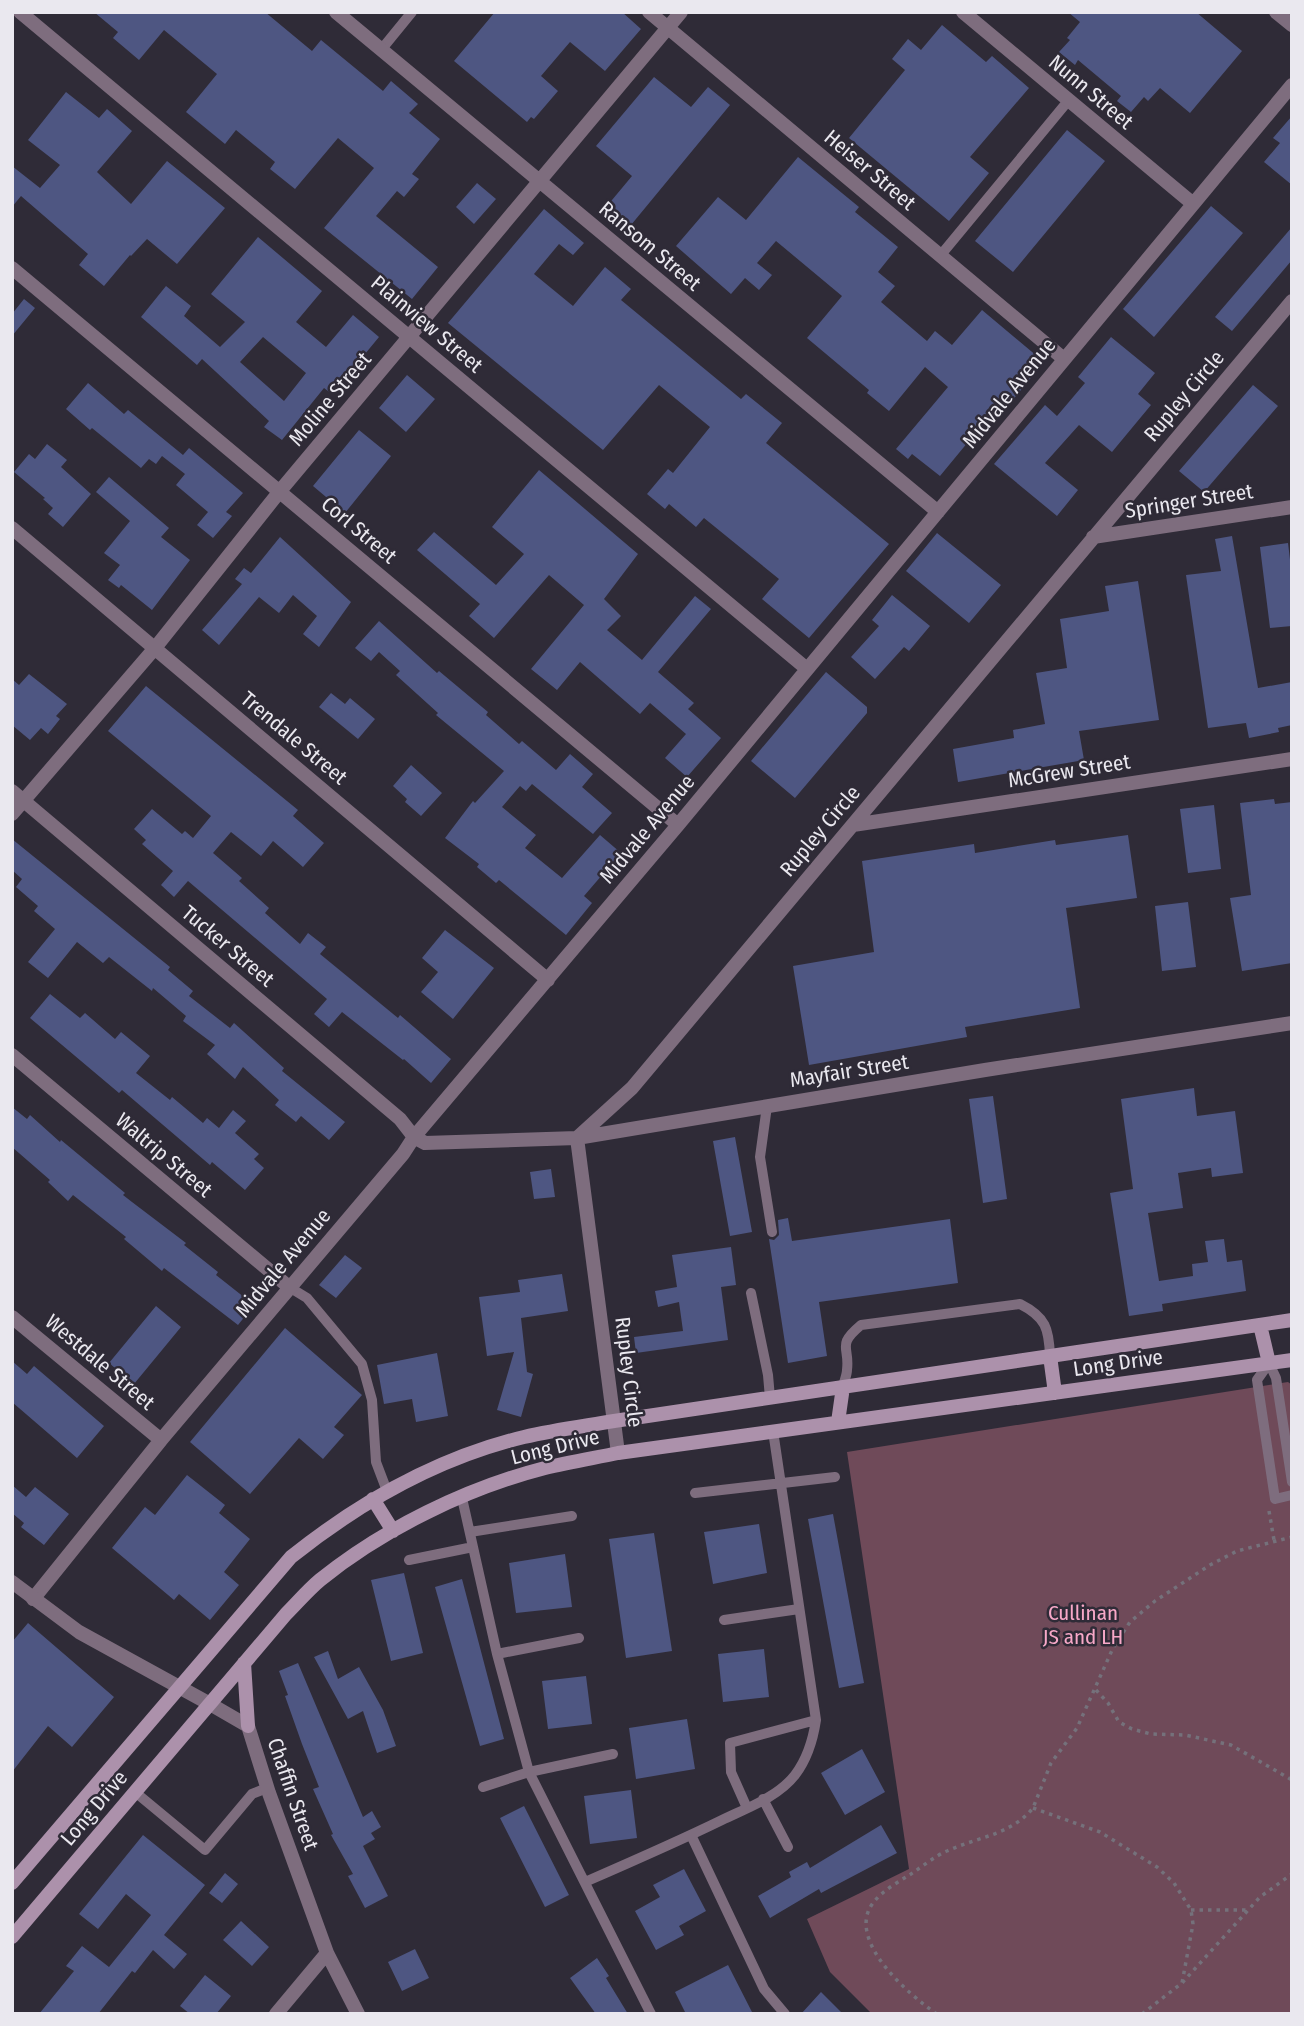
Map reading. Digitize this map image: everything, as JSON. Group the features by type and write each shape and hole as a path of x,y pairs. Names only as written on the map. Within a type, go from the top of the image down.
{"main road":[{"name":"Long Drive","path":"12,1883 291,1557 322,1532 373,1499 444,1463 524,1437 614,1421 1292,1320"},
{"path":"1260,1325 1269,1363"},
{"path":"1050,1356 1055,1393"},
{"name":"Long Drive","path":"12,1937 209,1703 286,1614 318,1582 359,1551 393,1531 461,1498 544,1468 618,1453 1292,1360"},
{"path":"838,1422 843,1387"},
{"path":"373,1499 393,1531"},
{"path":"244,1664 248,1726"}],"street":[{"name":"Plainview Street","path":"20,12 807,669"},
{"name":"Ransom Street","path":"335,12 938,512"},
{"name":"Heiser Street","path":"649,12 1064,359"},
{"name":"Moline Street","path":"12,814 18,795 155,648 280,491 681,12"},
{"name":"Nunn Street","path":"962,12 1192,203"},
{"path":"1276,12 1292,25"},
{"name":"Midvale Avenue","path":"33,1599 161,1440 678,825 1292,85"},
{"name":"Corl Street","path":"12,268 678,825"},
{"name":"Rupley Circle","path":"618,1453 577,1138 632,1088 1292,301"},
{"name":"Springer Street","path":"1093,537 1292,507"},
{"name":"Trendale Street","path":"12,528 548,980"},
{"name":"McGrew Street","path":"853,825 1292,759"},
{"name":"Tucker Street","path":"18,795 400,1119 414,1137"},
{"name":"Mayfair Street","path":"414,1137 425,1143 577,1138 1292,1023"},
{"name":"Waltrip Street","path":"12,1055 289,1287"},
{"name":"Westdale Street","path":"12,1317 161,1440"},
{"name":"Chaffin Street","path":"12,1581 79,1632 248,1726 267,1788 327,1953 358,2014"},
{"path":"276,2014 327,1953"}],"lane":[{"path":"381,50 412,12"},
{"path":"940,256 1068,101"},
{"path":"767,1106 760,1157 772,1232"},
{"path":"289,1287 307,1298 362,1364 372,1400 376,1462 387,1491"},
{"path":"751,1293 768,1375 769,1398"},
{"path":"843,1387 848,1368 844,1349 850,1334 861,1325 1020,1304 1035,1311 1045,1323 1050,1338 1050,1356"},
{"path":"1292,1482 1276,1378 1269,1363 1257,1380 1275,1499 1292,1495"},
{"path":"584,1882 691,1835 782,1789 806,1758 813,1740 816,1720 773,1431"},
{"path":"695,1493 835,1477"},
{"path":"461,1498 497,1654 529,1772 651,2014"},
{"path":"470,1532 572,1516"},
{"path":"409,1560 473,1547"},
{"path":"723,1620 799,1609"},
{"path":"497,1654 579,1638"},
{"path":"747,1808 731,1772 730,1743 816,1720"},
{"path":"483,1787 529,1772 612,1754"},
{"path":"135,1792 205,1850 252,1794 267,1788"},
{"path":"763,1799 788,1847"},
{"path":"691,1835 758,1978 785,2014"}],"path":[{"path":"937,2014 897,1979 877,1956 865,1926 871,1905 900,1881 945,1851 1004,1830 1019,1822 1033,1808 1051,1763 1077,1728 1118,1639 1130,1622 1155,1601 1210,1565 1237,1551 1292,1537"},
{"path":"1096,1690 1108,1703 1119,1722 1132,1729 1151,1734 1185,1735 1231,1745 1292,1780"},
{"path":"1033,1808 1100,1832 1125,1845 1157,1867 1174,1883 1191,1910 1192,1935 1182,1983"},
{"path":"1142,2014 1182,1983 1248,1910 1273,1886 1292,1874"},
{"path":"1191,1910 1248,1910"}],"green space":[{"name":"Cullinan JS and LH","path":"1288,1382 1292,1385 1292,2014 872,2014 830,1972 807,1919 909,1869 847,1452"}],"building":[{"path":"94,12 265,12 312,51 321,40 383,91 391,81 418,104 409,113 440,139 412,174 419,179 404,197 397,191 376,216 438,267 412,299 324,228 374,168 338,138 295,189 270,169 275,162 236,130 225,144 186,112 217,74 164,30 139,60 113,38 118,32"},
{"path":"495,12 622,12 641,29 605,71 570,42 541,76 558,91 534,119 531,117 527,122 454,61"},
{"path":"1068,12 1196,12 1242,51 1190,113 1160,88 1148,101 1144,97 1131,112 1117,101 1121,96 1078,60 1075,65 1059,52 1070,40 1067,38 1080,22"},
{"path":"942,25 986,62 992,56 1029,88 970,157 989,173 949,221 849,138 905,70 892,59 908,39 921,50"},
{"path":"654,77 691,107 708,87 730,105 631,225 607,206 632,176 596,146"},
{"path":"66,92 99,118 107,109 132,131 97,172 131,204 167,161 225,208 177,264 147,239 104,286 79,265 88,254 21,196 12,207 12,166 40,188 60,165 28,140"},
{"path":"1292,116 1292,185 1264,162 1280,143 1273,138"},
{"path":"1067,130 1105,161 1013,272 975,241"},
{"path":"798,157 859,207 855,212 898,247 878,272 895,286 881,302 927,341 935,331 952,345 982,310 1044,362 993,424 987,419 940,476 912,454 908,459 896,449 948,387 925,367 889,411 867,393 869,390 807,338 842,296 776,241 757,263 772,275 759,290 745,278 731,294 676,246 718,197 746,220"},
{"path":"477,183 496,199 474,224 456,207"},
{"path":"1211,206 1243,233 1154,337 1123,309"},
{"path":"544,209 584,243 573,255 559,244 534,274 573,306 605,267 631,289 621,300 741,399 746,394 782,423 766,443 889,544 809,638 762,599 779,579 704,518 696,527 669,504 665,509 647,494 668,469 673,473 710,427 659,385 603,450 448,323"},
{"path":"1292,227 1292,260 1232,331 1215,317"},
{"path":"258,237 322,291 296,322 326,347 353,315 379,337 332,394 324,388 282,440 264,427 269,421 202,359 197,365 141,317 166,286 191,306 184,316 220,347 245,322 211,294","holes":["263,337 306,373 284,401 240,362"]},
{"path":"24,299 35,308 12,336 12,314"},
{"path":"1111,337 1155,373 1138,394 1151,405 1112,452 1079,425 1045,463 1078,490 1057,516 994,464 1045,405 1057,416 1085,383 1078,377"},
{"path":"407,375 435,399 406,432 379,408"},
{"path":"88,383 124,414 128,410 183,455 189,448 243,493 226,512 232,516 213,538 197,525 208,512 176,485 185,474 162,456 156,464 149,459 141,468 66,409"},
{"path":"1253,385 1278,406 1204,492 1179,471"},
{"path":"359,430 391,456 345,513 313,486"},
{"path":"47,444 67,460 61,467 91,494 63,527 48,514 53,508 43,499 45,498 14,472 29,454 35,459"},
{"path":"539,470 638,554 604,599 621,616 607,630 642,660 695,596 711,609 658,672 694,703 688,709 721,738 687,777 665,758 686,734 650,703 640,714 580,662 557,690 531,669 584,605 549,575 494,638 469,616 480,604 417,550 434,532 496,585 524,554 492,527"},
{"path":"109,477 169,528 161,537 190,560 152,610 121,585 119,588 108,580 120,565 104,553 130,521 96,492"},
{"path":"937,533 1001,585 969,623 906,571"},
{"path":"1232,536 1258,688 1292,682 1292,725 1278,728 1279,732 1249,738 1246,723 1208,728 1186,575 1221,571 1215,539"},
{"path":"280,537 351,602 319,647 303,634 317,616 293,595 279,613 259,597 219,645 202,630 242,584 235,579 244,568 251,573"},
{"path":"1288,543 1292,576 1292,626 1270,628 1260,547"},
{"path":"1138,581 1159,720 1079,731 1084,760 958,782 953,749 1014,738 1013,730 1045,724 1036,673 1067,668 1060,619 1109,611 1105,586"},
{"path":"892,595 930,626 909,651 904,647 875,679 851,657 879,626 872,620"},
{"path":"379,621 437,673 439,671 488,712 486,715 519,744 522,741 556,770 570,754 593,774 582,787 612,813 593,834 532,784 526,791 520,786 502,807 536,835 525,848 562,878 600,835 621,853 584,896 592,903 566,935 499,880 496,883 477,867 479,864 445,838 473,801 475,803 504,771 436,715 438,713 396,675 400,671 379,652 371,661 355,648"},
{"path":"826,672 867,707 867,713 795,798 751,761"},
{"path":"29,674 67,704 56,716 60,719 48,734 41,728 30,740 12,725 12,679 19,685"},
{"path":"146,686 298,810 293,816 324,843 303,867 273,841 261,856 231,832 213,853 242,878 239,881 269,908 265,913 300,944 308,933 326,947 320,954 398,1018 400,1015 451,1059 431,1083 342,1012 329,1027 314,1014 327,999 188,881 174,897 161,885 173,871 142,844 146,840 134,829 152,809 182,834 185,831 193,838 211,816 108,731"},
{"path":"331,693 345,704 350,698 375,719 358,739 319,707"},
{"path":"411,765 442,793 421,816 405,802 407,799 393,786"},
{"path":"1274,799 1275,804 1292,802 1292,963 1242,971 1230,898 1251,895 1240,803"},
{"path":"1214,805 1221,869 1188,873 1180,809"},
{"path":"1128,835 1137,898 1066,908 1080,1008 965,1027 967,1037 809,1065 793,966 874,952 862,861 974,844 975,853 1055,840 1056,845"},
{"path":"12,839 170,967 168,970 193,991 189,996 230,1028 234,1023 284,1068 282,1071 345,1122 329,1140 301,1116 296,1122 275,1105 279,1100 243,1067 235,1079 207,1054 215,1045 183,1021 186,1016 153,988 152,991 109,957 103,963 77,942 48,978 28,962 55,929 34,911 38,906 16,887 22,879 12,870"},
{"path":"1188,902 1196,967 1162,971 1155,906"},
{"path":"445,930 494,968 453,1019 421,992 438,972 422,958"},
{"path":"50,994 80,1018 85,1013 115,1039 121,1032 150,1056 136,1073 170,1100 172,1097 203,1123 207,1118 219,1128 233,1110 246,1121 235,1133 259,1154 254,1159 264,1168 245,1190 212,1162 210,1165 122,1090 119,1093 30,1018"},
{"path":"1194,1088 1197,1116 1235,1111 1243,1173 1212,1177 1211,1168 1178,1173 1183,1208 1148,1213 1159,1281 1193,1276 1192,1264 1208,1262 1205,1241 1224,1239 1227,1262 1242,1260 1246,1291 1162,1304 1163,1311 1129,1316 1110,1193 1133,1189 1121,1099"},
{"path":"993,1096 1007,1199 983,1203 969,1099"},
{"path":"12,1107 27,1119 30,1115 60,1142 61,1140 125,1193 123,1195 186,1243 184,1245 218,1272 216,1275 254,1305 238,1325 164,1268 162,1271 124,1239 126,1237 73,1195 68,1201 48,1182 50,1180 12,1147"},
{"path":"735,1137 752,1232 730,1236 713,1141"},
{"path":"551,1169 555,1197 534,1199 530,1172"},
{"path":"788,1218 792,1241 950,1219 958,1283 819,1302 827,1356 788,1363 769,1239 774,1240 779,1235 778,1220"},
{"path":"731,1247 736,1285 721,1287 728,1340 636,1353 634,1337 683,1331 679,1302 658,1307 655,1291 677,1287 672,1255"},
{"path":"345,1255 362,1268 336,1298 319,1285"},
{"path":"562,1274 568,1311 521,1318 527,1372 533,1374 521,1417 497,1410 514,1352 487,1356 479,1297 520,1292 518,1280"},
{"path":"156,1306 181,1327 134,1384 109,1363"},
{"path":"285,1328 362,1395 334,1427 344,1435 323,1459 299,1438 250,1494 190,1442"},
{"path":"437,1353 448,1416 416,1422 412,1399 384,1404 377,1365"},
{"path":"12,1361 27,1374 34,1366 104,1426 77,1458 12,1402"},
{"path":"187,1475 225,1505 219,1513 250,1539 224,1572 239,1585 210,1620 179,1594 174,1600 112,1548 145,1507 155,1515"},
{"path":"12,1485 26,1497 35,1487 69,1514 44,1545 21,1527 24,1523 12,1513"},
{"path":"833,1514 864,1683 839,1688 808,1519"},
{"path":"759,1524 767,1573 713,1584 704,1532"},
{"path":"654,1533 672,1651 626,1658 609,1539"},
{"path":"565,1554 572,1607 516,1613 509,1563"},
{"path":"404,1573 423,1653 391,1661 371,1580"},
{"path":"462,1579 504,1739 480,1746 435,1587"},
{"path":"28,1623 114,1697 72,1747 48,1726 12,1772 12,1642"},
{"path":"764,1649 769,1697 723,1702 718,1654"},
{"path":"328,1651 338,1679 359,1667 383,1710 396,1746 377,1753 363,1711 348,1719 314,1657"},
{"path":"298,1663 363,1817 372,1811 381,1827 371,1833 375,1839 363,1846 388,1896 365,1908 348,1876 353,1874 331,1835 333,1834 313,1789 319,1787 285,1696 288,1695 279,1671"},
{"path":"586,1676 592,1724 548,1729 542,1681"},
{"path":"687,1719 695,1769 636,1779 629,1728"},
{"path":"862,1749 885,1792 845,1815 821,1773"},
{"path":"631,1790 637,1838 590,1844 584,1796"},
{"path":"524,1806 569,1895 545,1907 500,1818"},
{"path":"881,1825 897,1853 821,1893 819,1889 770,1918 758,1896 791,1877 789,1872 807,1862 810,1868"},
{"path":"143,1835 205,1885 164,1935 187,1954 174,1969 153,1950 135,1973 132,1971 98,2014 39,2014 74,1971 66,1966 82,1946 109,1967 151,1915 126,1894 98,1929 79,1914"},
{"path":"684,1869 706,1911 679,1926 684,1935 656,1950 635,1911 660,1897 653,1885"},
{"path":"225,1873 238,1884 222,1903 209,1893"},
{"path":"241,1921 269,1947 252,1966 223,1940"},
{"path":"415,1949 429,1978 402,1991 388,1962"},
{"path":"597,1958 628,2014 596,2014 570,1978"},
{"path":"728,1965 753,2014 686,2014 675,1992"},
{"path":"205,1975 231,1996 216,2014 190,2014 180,2006"},
{"path":"821,1992 843,2014 801,2014"}]}
